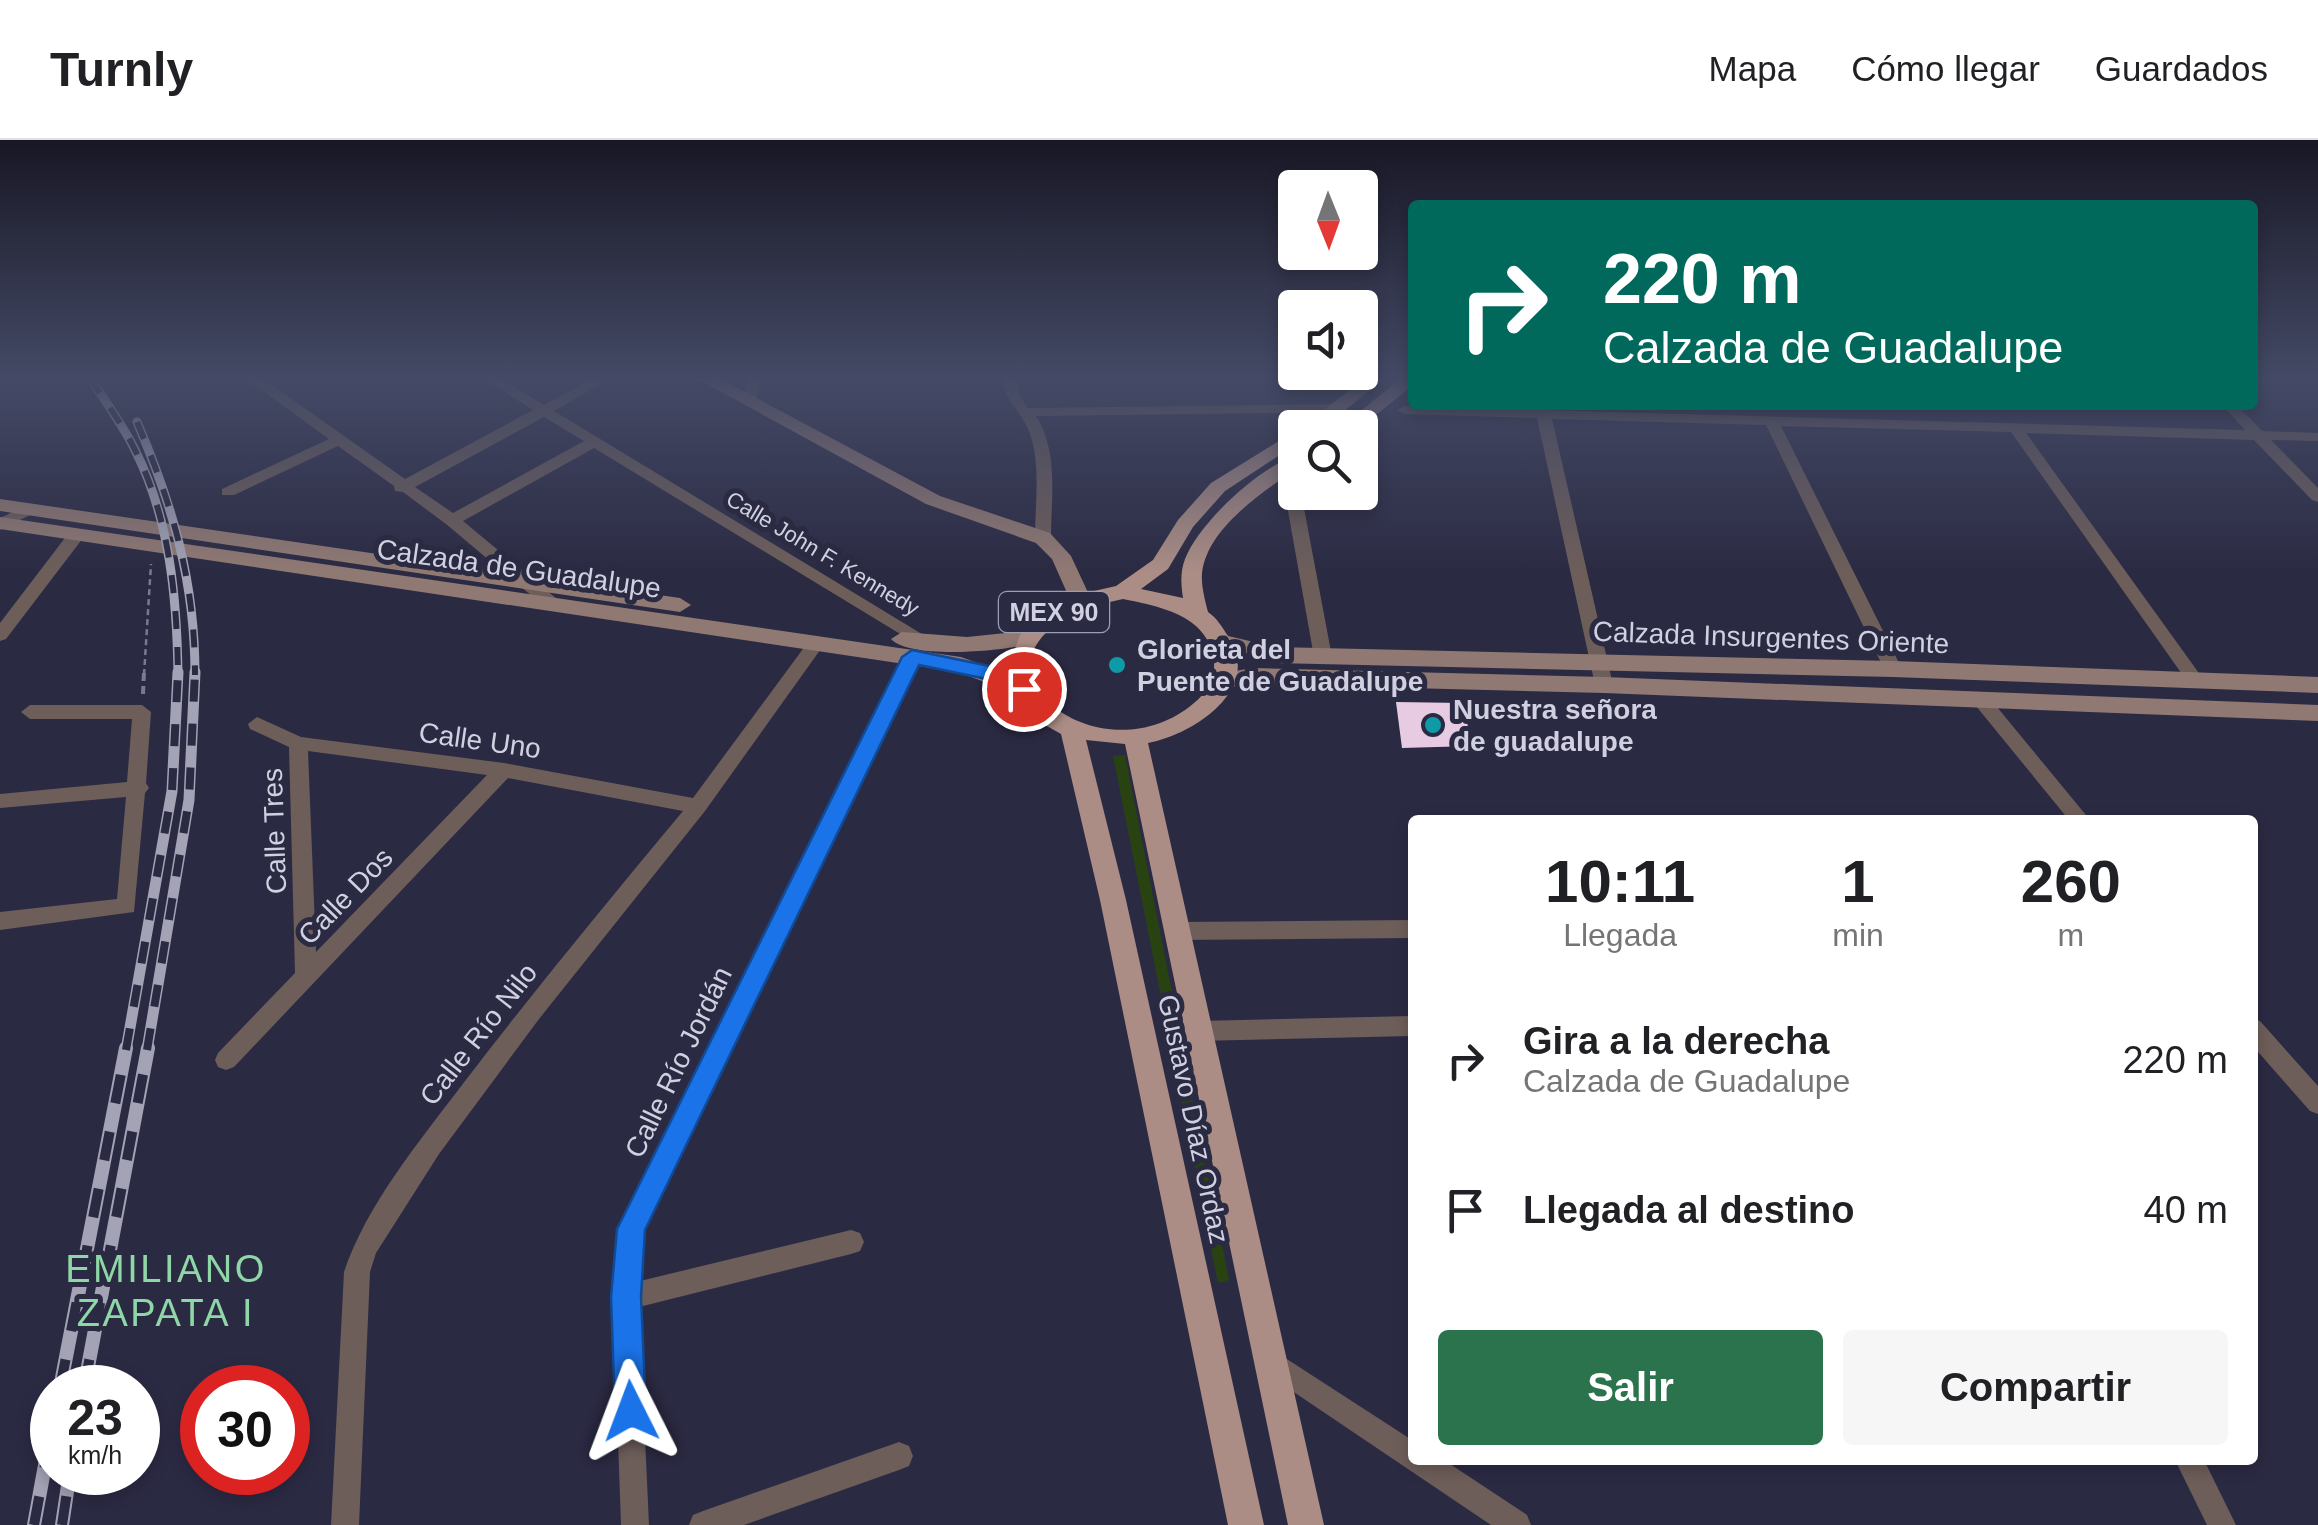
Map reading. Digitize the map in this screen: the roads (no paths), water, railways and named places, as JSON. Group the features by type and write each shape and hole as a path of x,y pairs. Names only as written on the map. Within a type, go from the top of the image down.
{"main road":[{"path":"827,443 933,500 1044,538 1061,556 1080,600"},
{"path":"1123,592 1160,564 1185,524 1218,486 1278,448"},
{"path":"1197,612 1192,568 1213,532 1243,498 1278,474"},
{"name":"Calzada de Guadalupe","path":"1,519 30,509 527,579 920,649 1024,689"},
{"name":"Calzada de Guadalupe","path":"1,519 77,534 817,642 920,649 1026,638"},
{"name":"MEX 90","path":"1224,642 1197,612 1150,594 1123,592 1080,600 1049,616 1026,638 1018,663 1024,689 1042,712 1071,728 1102,736 1135,737 1167,730 1194,718 1214,701 1226,680"},
{"path":"1224,642 1229,661 1226,680"},
{"name":"Calzada Insurgentes Oriente","path":"1224,642 1264,654 1602,673 1982,701 2318,713"},
{"name":"Calzada Insurgentes Oriente","path":"1226,680 1252,676 1893,670 2318,685"},
{"name":"Gustavo Díaz Ordaz","path":"1071,728 1113,900 1246,1525"},
{"name":"Gustavo Díaz Ordaz","path":"1135,737 1175,931 1276,1365 1306,1525"}],"street":[{"path":"228,492 333,443"},
{"path":"338,443 452,520 551,603"},
{"path":"401,488 487,443"},
{"path":"452,520 592,443"},
{"name":"Calle John F. Kennedy","path":"598,443 920,649"},
{"path":"1040,443 1044,538"},
{"path":"1550,443 1602,673"},
{"path":"1782,443 1893,670"},
{"path":"2026,443 2196,680"},
{"path":"2265,443 2318,496"},
{"path":"1300,510 1324,657"},
{"path":"0,635 77,534"},
{"name":"Calle Río Nilo","path":"345,1525 357,1272 364,1247 430,1146 531,1012 698,806 817,642"},
{"name":"Calle Río Jordán","path":"635,1525 626,1297 631,1229 920,649"},
{"path":"1982,701 2076,815"},
{"path":"0,920 127,906 142,712 30,712"},
{"name":"Calle Uno","path":"257,724 298,743 504,770 698,806"},
{"name":"Calle Tres","path":"298,743 306,976"},
{"name":"Calle Dos","path":"226,1060 504,770"},
{"path":"0,802 138,788"},
{"path":"1175,931 1408,929"},
{"path":"1198,1030 1408,1026"},
{"path":"2258,1035 2318,1103"},
{"path":"626,1297 851,1242"},
{"path":"1276,1365 1408,1453"},
{"path":"704,1525 899,1456"},
{"path":"1427,1465 1517,1525"},
{"path":"2192,1465 2222,1525"}],"railway":[{"path":"131,443 147,476 164,531 176,617 178,673"},
{"path":"145,443 180,545 191,608 195,673"},
{"path":"126,1050 172,791 178,673"},
{"path":"147,1050 189,800 195,673"},
{"path":"64,1365 126,1048"},
{"path":"88,1365 148,1048"},
{"path":"34,1525 40,1495"},
{"path":"62,1525 67,1495"}],"place":[{"name":"Glorieta del Puente de Guadalupe","path":"1117,665"},
{"name":"Nuestra señora de guadalupe","path":"1433,725"}],"district":[{"name":"EMILIANO ZAPATA I","path":"166,1291"}]}
